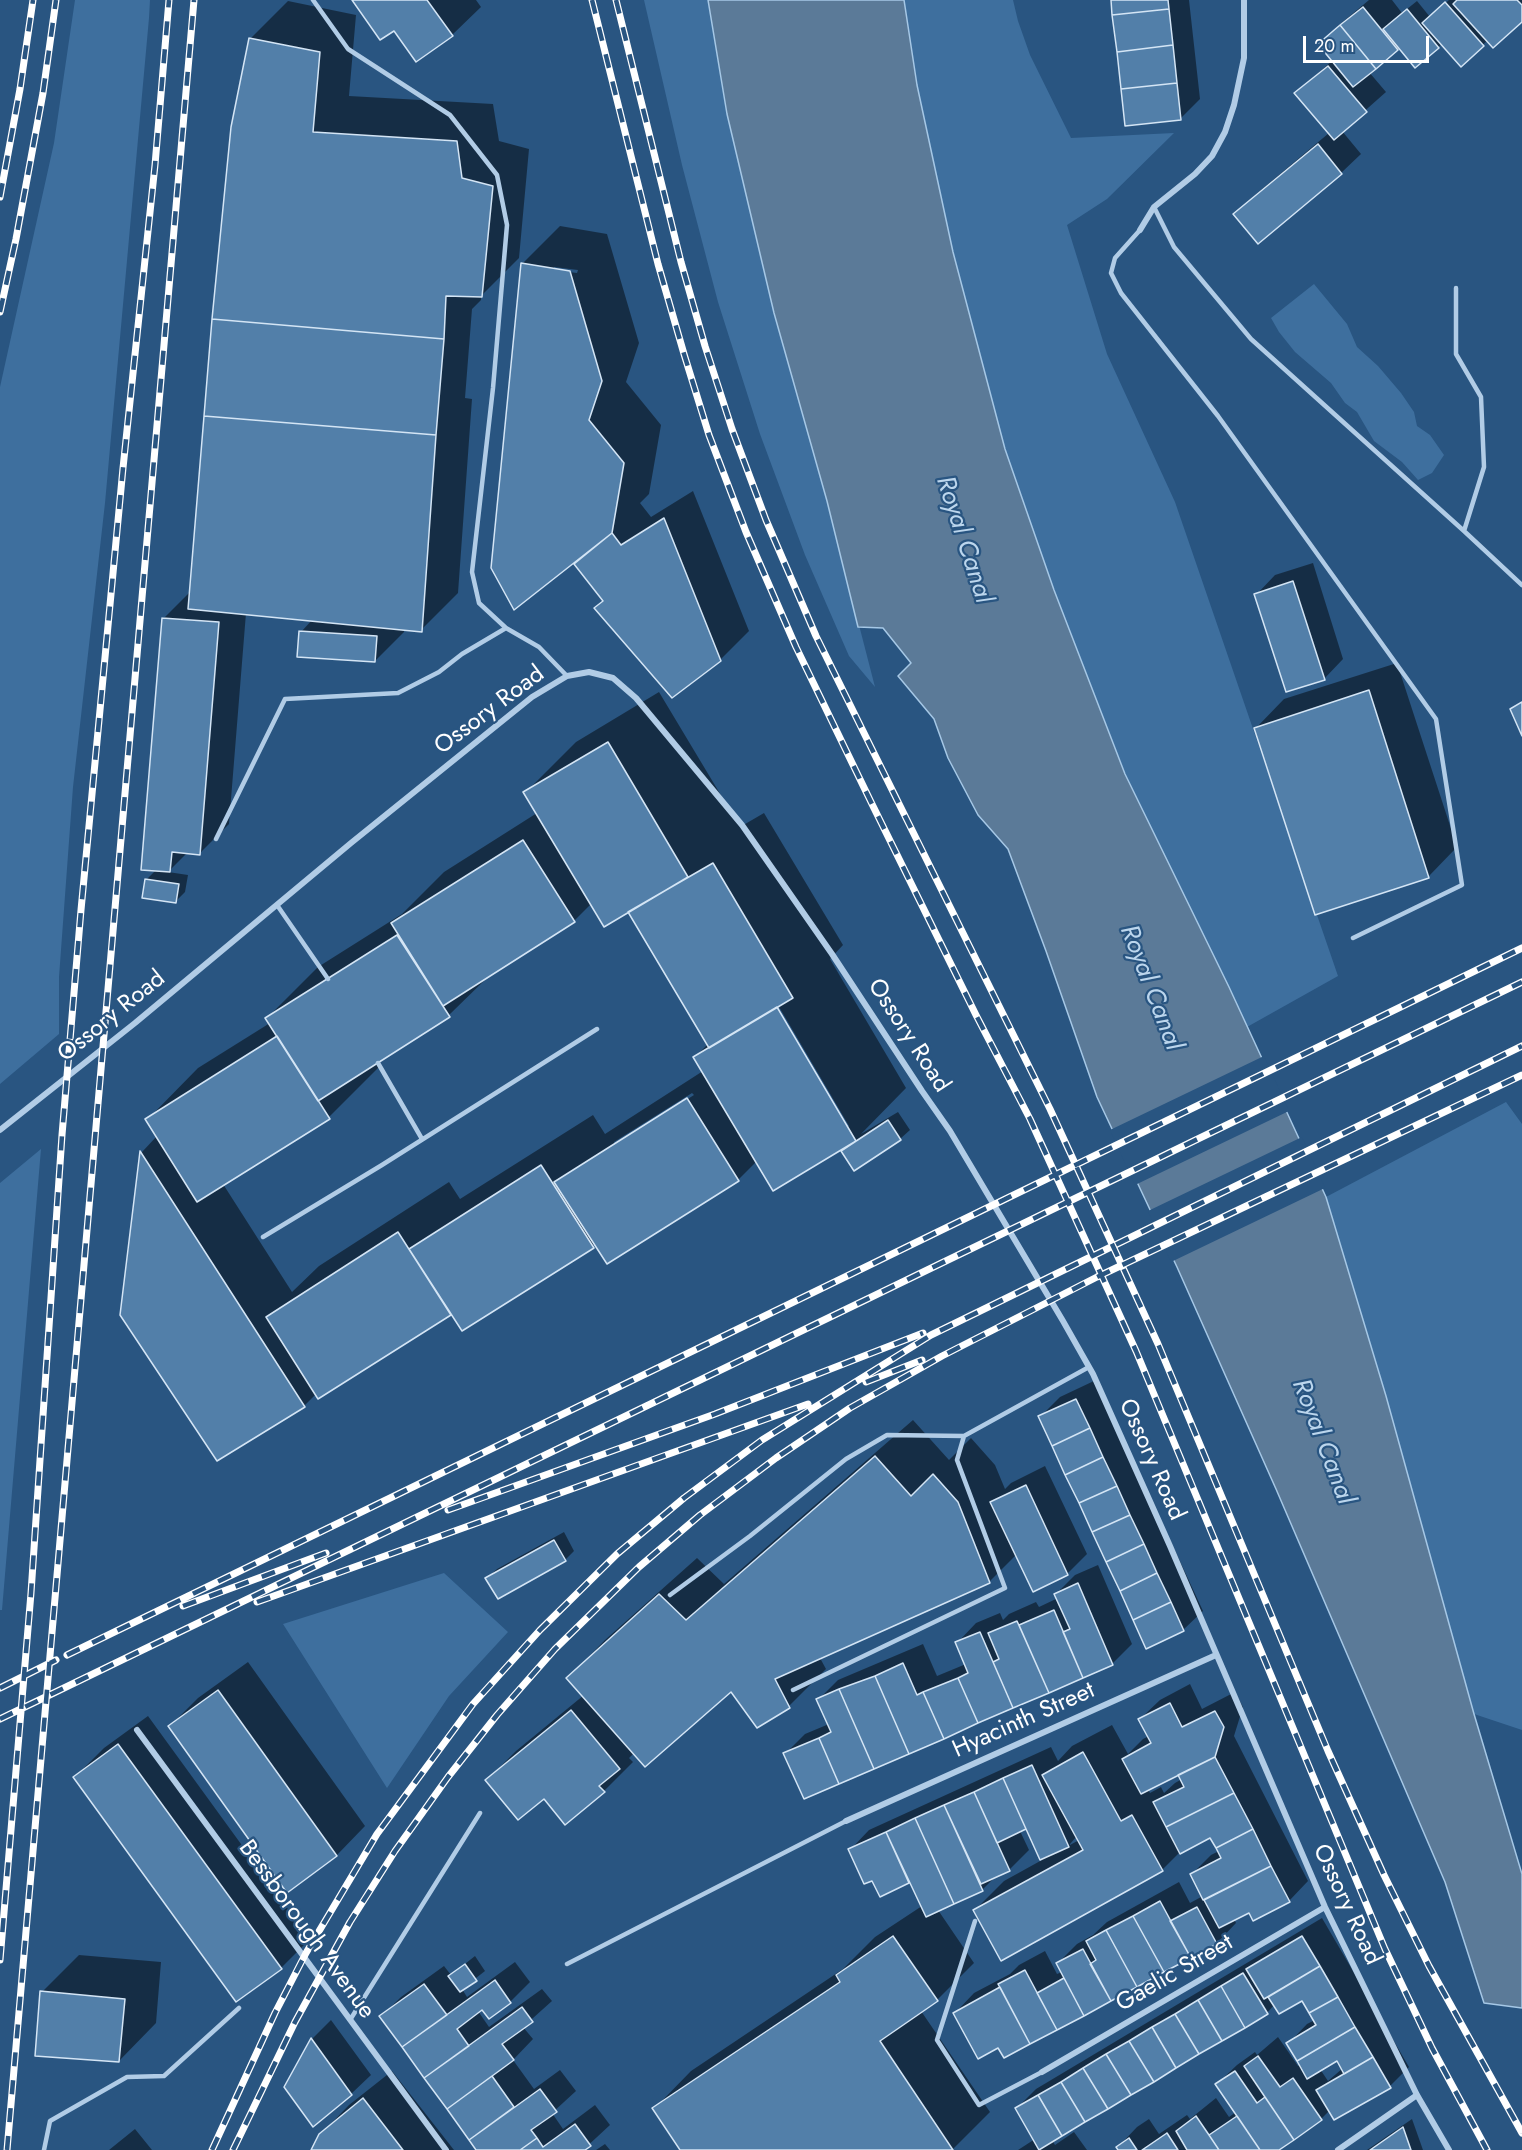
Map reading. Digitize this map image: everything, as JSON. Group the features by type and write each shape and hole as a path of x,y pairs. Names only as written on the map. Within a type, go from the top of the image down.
{"street":[{"path":"1140,230 1154,207 1195,174 1212,156 1225,132 1234,105 1244,58 1244,0"},
{"name":"Ossory Road","path":"1,1130 532,697 567,676 589,672 613,678 636,698 742,825 832,954 950,1131 1064,1321 1089,1367 1170,1546 1325,1906 1417,2095 1449,2150"},
{"name":"Hyacinth Street","path":"846,1821 1216,1655"},
{"name":"Bessborough Avenue","path":"137,1730 446,2150"},
{"name":"Gaelic Street","path":"1042,2072 1325,1906"},
{"path":"1338,2150 1417,2095"}],"lane":[{"path":"313,0 348,49 450,115 497,175 507,225 493,388 472,572 479,603 506,628 539,647 567,676"},
{"path":"1154,207 1174,247 1251,339 1522,585"},
{"path":"1140,230 1115,258 1111,273 1121,293 1218,416 1436,719 1462,885 1353,938"},
{"path":"1456,288 1456,354 1481,397 1484,467 1464,531"},
{"path":"216,838 285,699 398,693 439,672 462,654 506,628"},
{"path":"277,904 328,979"},
{"path":"263,1237 597,1029"},
{"path":"378,1063 422,1139"},
{"path":"670,1595 750,1536 846,1459 887,1435 964,1436 1089,1367"},
{"path":"793,1690 1005,1588 957,1460 964,1436"},
{"path":"350,2020 480,1813"},
{"path":"567,1965 846,1821"},
{"path":"975,1921 937,2040 979,2105 1042,2072"},
{"path":"44,2150 50,2121 127,2077 164,2076 239,2008"}],"shaded area":[{"path":"75,0 150,0 149,18 105,503 73,787 59,977 59,1034 0,1084 0,387 54,143"},
{"path":"644,0 708,0 727,114 774,313 827,501 875,687 849,656 805,555 760,434 718,302 682,165"},
{"path":"904,0 1013,0 1030,55 1071,138 1174,133 1107,199 1067,225 1107,354 1175,502 1338,976 1247,1027 1125,773 1054,590 1005,449 953,252 917,85"},
{"path":"1314,284 1347,324 1357,347 1378,366 1401,393 1414,412 1417,426 1430,435 1444,455 1432,473 1418,480 1402,462 1374,441 1357,412 1345,403 1331,383 1295,352 1279,332 1271,318"},
{"path":"1506,1102 1522,1124 1522,1730 1474,1714 1386,1396 1326,1197"},
{"path":"41,1149 2,1610 0,1610 0,1183"},
{"path":"444,1573 508,1632 449,1696 387,1788 283,1624"}],"water":[{"name":"Royal Canal","path":"708,0 904,0 917,85 953,252 1005,449 1054,590 1125,774 1229,987 1326,1197 1386,1396 1474,1714 1522,1874 1522,2008 1484,2003 1445,1882 1276,1489 1177,1267 1097,1097 1008,849 978,815 948,758 934,719 898,676 911,663 883,628 858,627 827,501 774,313 727,114"}],"pier":[{"path":"1264,1056 1289,1111 1135,1185 1110,1130"},
{"path":"1302,1137 1325,1188 1171,1262 1148,1211"}],"building":[{"path":"352,0 427,0 453,36 416,62 394,31 380,40"},
{"path":"1111,0 1168,0 1169,9 1112,15"},
{"path":"1457,0 1517,0 1522,5 1522,22 1493,48 1453,4"},
{"path":"1445,2 1484,46 1461,67 1422,23"},
{"path":"1363,7 1398,50 1376,69 1340,25"},
{"path":"1169,9 1173,45 1117,52 1112,15"},
{"path":"1407,9 1439,48 1415,68 1383,29"},
{"path":"1340,25 1376,69 1353,87 1318,44"},
{"path":"249,38 320,52 313,132 457,141 462,178 493,186 482,297 446,296 444,339 212,319 231,127"},
{"path":"1173,45 1177,83 1121,89 1117,52"},
{"path":"1328,66 1367,112 1334,140 1294,93"},
{"path":"1177,83 1181,120 1125,126 1121,89"},
{"path":"1318,144 1342,174 1258,244 1233,214"},
{"path":"521,263 570,271 602,381 589,420 624,463 612,533 514,610 491,568"},
{"path":"212,319 444,339 436,435 204,416"},
{"path":"204,416 436,435 422,632 188,609"},
{"path":"664,518 721,661 672,698 594,608 603,601 574,564 612,533 621,545"},
{"path":"1293,581 1325,680 1286,692 1254,594"},
{"path":"162,618 219,622 200,855 172,852 170,872 141,870"},
{"path":"299,631 377,636 375,662 297,657"},
{"path":"1369,690 1429,878 1315,915 1254,728"},
{"path":"1522,702 1522,736 1510,709"},
{"path":"608,742 688,877 604,927 523,792"},
{"path":"523,840 575,922 443,1006 391,923"},
{"path":"713,863 793,998 709,1048 628,912"},
{"path":"145,879 179,884 176,903 142,898"},
{"path":"397,935 450,1017 318,1101 265,1018"},
{"path":"777,1007 856,1141 773,1191 693,1057"},
{"path":"277,1036 330,1119 197,1202 145,1119"},
{"path":"687,1098 739,1181 607,1264 554,1182"},
{"path":"888,1120 901,1140 854,1171 841,1151"},
{"path":"140,1151 305,1407 217,1461 120,1315"},
{"path":"541,1165 594,1248 462,1331 409,1249"},
{"path":"398,1232 451,1315 318,1399 266,1317"},
{"path":"1076,1399 1090,1428 1052,1446 1038,1416"},
{"path":"1090,1428 1103,1457 1065,1475 1052,1446"},
{"path":"875,1456 911,1496 933,1474 958,1502 990,1583 775,1679 790,1708 757,1728 731,1692 645,1767 566,1678 659,1594 686,1620"},
{"path":"1103,1457 1117,1486 1079,1503 1065,1475"},
{"path":"1026,1485 1068,1575 1033,1592 990,1502"},
{"path":"1117,1486 1130,1515 1092,1532 1079,1503"},
{"path":"1130,1515 1144,1544 1106,1562 1092,1532"},
{"path":"554,1540 566,1561 498,1599 485,1578"},
{"path":"1144,1544 1157,1573 1120,1591 1106,1562"},
{"path":"1157,1573 1171,1602 1133,1620 1120,1591"},
{"path":"1078,1583 1113,1665 1083,1678 1063,1632 1070,1629 1054,1594"},
{"path":"1171,1602 1184,1631 1146,1649 1133,1620"},
{"path":"1054,1610 1083,1678 1049,1693 1019,1625"},
{"path":"1017,1621 1049,1693 1013,1708 993,1662 999,1659 988,1633"},
{"path":"980,1632 1013,1708 978,1723 958,1678 968,1673 955,1642"},
{"path":"903,1663 917,1695 923,1692 944,1739 909,1754 875,1676"},
{"path":"875,1676 909,1754 874,1769 839,1689"},
{"path":"958,1678 978,1723 944,1739 923,1692"},
{"path":"839,1689 874,1769 839,1784 819,1738 831,1732 816,1699"},
{"path":"218,1690 337,1856 287,1893 168,1726"},
{"path":"1170,1703 1182,1727 1215,1711 1224,1727 1215,1757 1141,1794 1122,1759 1151,1743 1138,1719"},
{"path":"571,1710 620,1769 599,1786 605,1792 565,1825 544,1799 518,1820 485,1780"},
{"path":"819,1738 839,1784 804,1799 783,1753"},
{"path":"118,1744 282,1969 236,2002 73,1777"},
{"path":"1083,1752 1121,1821 1132,1815 1163,1871 1001,1961 973,1910 1083,1850 1042,1775"},
{"path":"1215,1757 1234,1793 1166,1827 1153,1802 1184,1787 1178,1775"},
{"path":"1032,1765 1069,1847 1040,1860 1003,1778"},
{"path":"1003,1778 1026,1829 997,1843 974,1792"},
{"path":"974,1792 1010,1871 981,1884 944,1805"},
{"path":"1234,1793 1253,1829 1216,1848 1210,1838 1180,1854 1166,1827"},
{"path":"944,1805 983,1891 954,1904 915,1818"},
{"path":"915,1818 954,1904 926,1917 886,1832"},
{"path":"1253,1829 1271,1866 1203,1900 1190,1874 1221,1858 1216,1848"},
{"path":"886,1832 909,1883 880,1897 872,1881 864,1884 848,1849"},
{"path":"1271,1866 1290,1902 1253,1921 1249,1913 1219,1928 1204,1900"},
{"path":"1160,1901 1191,1958 1164,1972 1133,1916"},
{"path":"1197,1907 1217,1944 1191,1958 1170,1921"},
{"path":"1133,1916 1164,1972 1137,1987 1106,1930"},
{"path":"1106,1930 1137,1987 1111,2001 1090,1964 1096,1960 1086,1941"},
{"path":"893,1936 938,2001 880,2041 953,2150 680,2150 652,2108 840,1982 836,1975"},
{"path":"1302,1936 1320,1966 1264,1999 1246,1969"},
{"path":"1083,1949 1111,2001 1084,2016 1056,1963"},
{"path":"465,1964 477,1981 460,1992 448,1976"},
{"path":"1320,1966 1338,1997 1309,2013 1302,2001 1279,2014 1268,1997"},
{"path":"1025,1970 1057,2030 1030,2044 998,1984"},
{"path":"1243,1973 1268,2014 1245,2028 1221,1986"},
{"path":"1064,1978 1084,2016 1057,2030 1037,1993"},
{"path":"495,1980 511,2003 489,2019 482,2010 457,2029 469,2046 424,2078 402,2047"},
{"path":"424,1984 447,2015 402,2047 379,2016"},
{"path":"1221,1986 1245,2028 1222,2041 1198,2000"},
{"path":"1000,1987 1030,2044 1004,2058 998,2048 978,2059 953,2013"},
{"path":"40,1991 125,1999 119,2062 35,2056"},
{"path":"1338,1997 1355,2027 1297,2061 1286,2043 1316,2025 1309,2013"},
{"path":"1198,2000 1222,2041 1199,2054 1175,2014"},
{"path":"522,2007 533,2022 502,2044 514,2060 447,2109 424,2078"},
{"path":"1175,2014 1199,2054 1176,2068 1152,2027"},
{"path":"1152,2027 1176,2068 1154,2082 1129,2041"},
{"path":"1355,2027 1373,2057 1344,2074 1337,2061 1307,2079 1297,2061"},
{"path":"311,2038 352,2095 313,2127 284,2087"},
{"path":"1129,2041 1154,2082 1131,2095 1106,2054"},
{"path":"1106,2054 1131,2095 1108,2109 1083,2068"},
{"path":"1258,2056 1280,2087 1293,2078 1322,2120 1294,2140 1244,2066"},
{"path":"1373,2057 1391,2088 1334,2120 1316,2090"},
{"path":"1083,2068 1108,2109 1085,2122 1061,2082"},
{"path":"1235,2071 1257,2103 1265,2097 1294,2140 1279,2150 1260,2150 1215,2084"},
{"path":"492,2076 514,2107 469,2140 447,2109"},
{"path":"1061,2082 1085,2122 1062,2136 1038,2095"},
{"path":"540,2089 557,2112 531,2130 537,2138 520,2150 476,2150 469,2140"},
{"path":"1038,2095 1062,2136 1039,2150 1015,2108"},
{"path":"363,2098 403,2150 311,2150 319,2134"},
{"path":"1196,2116 1219,2150 1187,2150 1176,2131"},
{"path":"1237,2116 1260,2150 1219,2150 1209,2135"},
{"path":"575,2124 591,2146 585,2150 520,2150 537,2138 543,2147"},
{"path":"1403,2127 1411,2150 1370,2150"},
{"path":"1167,2133 1178,2150 1142,2150"},
{"path":"1129,2138 1137,2150 1118,2150 1116,2147"}],"railway":[{"path":"0,197 20,89 33,0"},
{"path":"0,312 43,93 56,0"},
{"path":"0,1960 31,1593 62,1135 81,910 123,468 155,165 169,0"},
{"path":"7,2150 194,0"},
{"path":"592,0 658,264 684,354 709,435 746,532 796,647 976,1015 1030,1119 1136,1351 1385,1949 1432,2048 1487,2150"},
{"path":"616,0 681,262 705,346 732,429 766,520 816,636 1050,1109 1158,1344 1328,1751 1384,1875 1429,1966 1522,2133"},
{"path":"67,1655 1522,948"},
{"path":"0,1719 1522,982"},
{"path":"212,2150 275,2013 306,1953 377,1834 473,1704 540,1630 617,1554 684,1498 762,1440 931,1335 1522,1046"},
{"path":"233,2150 295,2022 350,1922 395,1851 448,1777 497,1715 555,1649 639,1567 700,1515 776,1458 850,1408 942,1356 1097,1277 1522,1075"},
{"path":"448,1510 715,1414 923,1333"},
{"path":"866,1382 922,1360"},
{"path":"257,1602 808,1404"},
{"path":"183,1606 326,1553"},
{"path":"0,1688 56,1660"}]}
